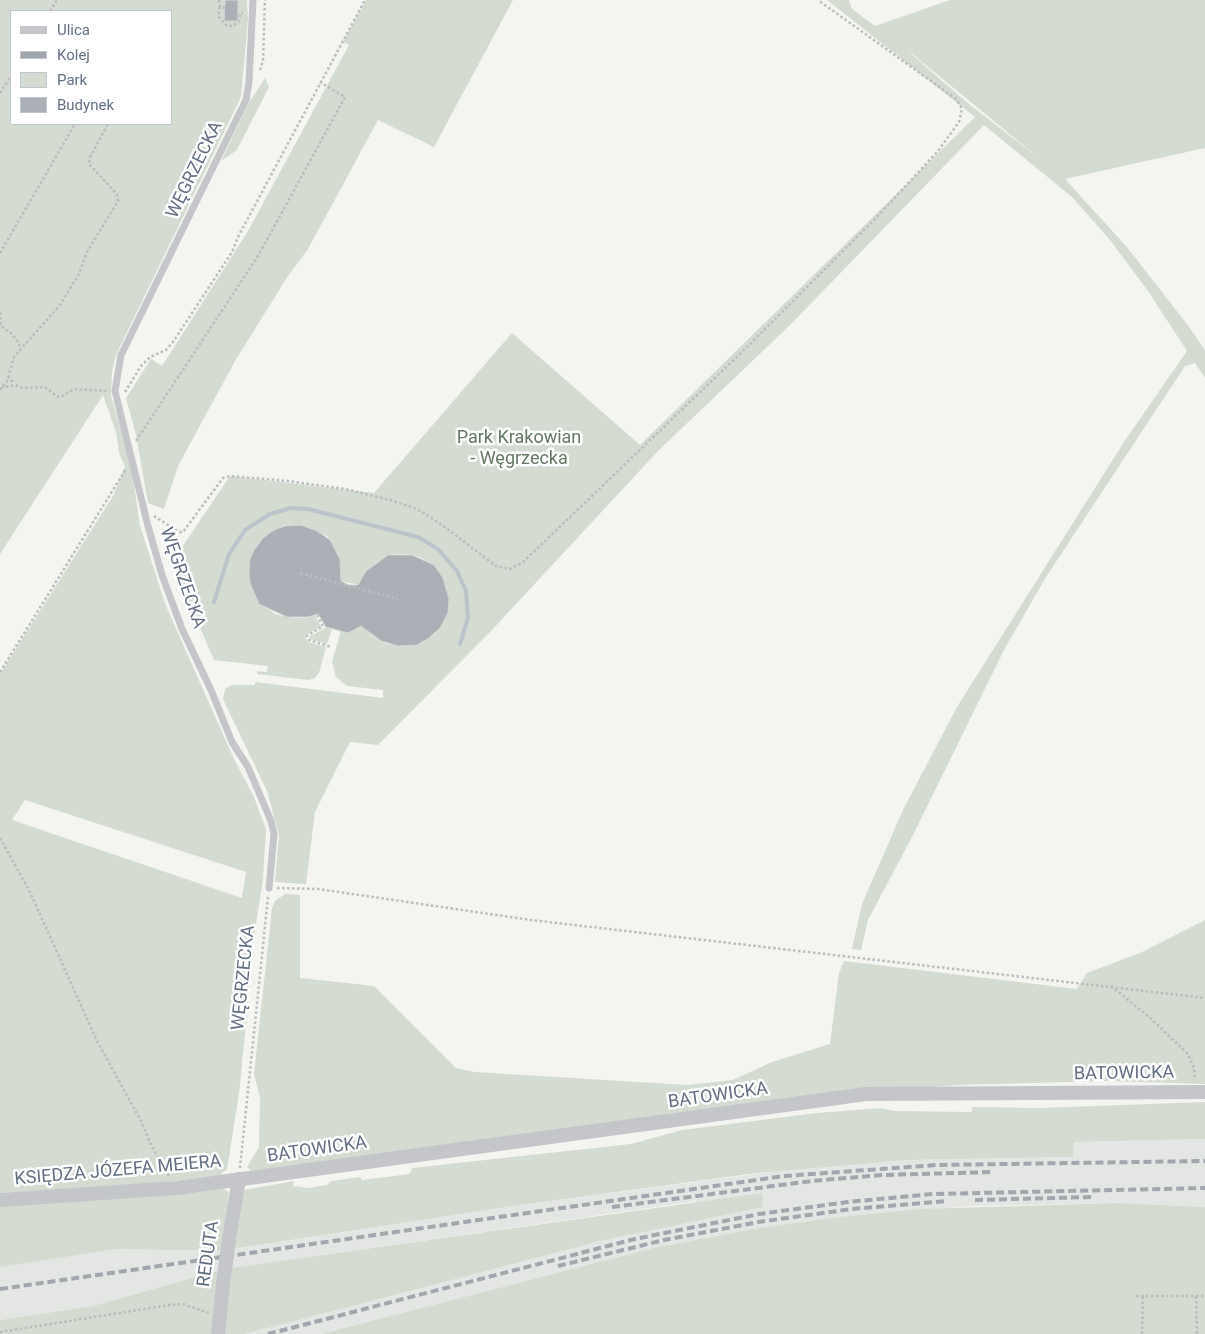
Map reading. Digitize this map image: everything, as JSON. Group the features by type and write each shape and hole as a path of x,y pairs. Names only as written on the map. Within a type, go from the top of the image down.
{"street":[{"name":"BATOWICKA","path":"239,1179 866,1094 1200,1092"},
{"name":"KSIĘDZA JÓZEFA MEIERA","path":"0,1200 176,1188 239,1179"},
{"name":"REDUTA","path":"218,1327 239,1179"}],"lane":[{"name":"WĘGRZECKA","path":"253,0 254,12 246,100 120,355 116,375 116,394 162,575 182,629 211,690 232,742 248,767 271,821 274,834 269,888"}],"path":[{"path":"219,0 218,16 226,25 233,26 239,21 240,14 254,12"},
{"path":"119,406 128,386 141,366 150,357 166,350 173,342 232,252 239,234 365,0"},
{"path":"146,517 154,516 179,532 183,532 223,478 230,476 298,482 377,495 417,509 438,522 496,566 510,569 522,563 741,353 876,218 938,151 959,122 962,109 956,99 818,0"},
{"path":"220,7 224,8"},
{"path":"0,93 10,78"},
{"path":"130,448 258,256 346,97 320,82"},
{"path":"0,253 74,125"},
{"path":"1,389 8,376 14,357 60,305 79,274 87,252 118,201 117,194 90,164 90,157 107,125"},
{"path":"0,312 1,326 19,343 20,350"},
{"path":"8,376 15,385 23,388 45,387 56,396 61,397 74,390 95,390 116,394"},
{"path":"1,389 15,385"},
{"path":"0,672 113,492 123,471 134,464"},
{"path":"300,573 398,599"},
{"path":"317,615 324,626 307,636 309,640 331,647"},
{"path":"0,838 29,890 98,1043 140,1119 152,1147 176,1188"},
{"path":"269,888 318,889 531,920 1080,985 1110,985 1205,998"},
{"name":"WĘGRZECKA","path":"239,1179 269,888"},
{"path":"1110,985 1149,1017 1188,1054 1194,1068 1200,1092"},
{"path":"1136,1296 1205,1296"},
{"path":"1142,1334 1143,1296"},
{"path":"1196,1296 1197,1334"},
{"path":"0,1332 183,1304 198,1308 218,1327"}],"shaded area":[{"path":"1205,1139 1205,1207 1118,1203 974,1206 876,1213 808,1221 653,1248 321,1334 244,1334 541,1255 657,1228 697,1201 220,1270 93,1306 0,1320 0,1267 85,1253 116,1249 222,1251 513,1206 809,1167 907,1160 1073,1157 1074,1142"}],"green space":[{"path":"0,0 247,0 248,20 241,97 116,355 112,372 111,396 131,464 140,526 166,606 234,759 254,797 266,829 263,880 256,923 239,1094 227,1169 220,1175 141,1185 0,1193 0,674 113,496 125,467 119,453 116,432 103,395 0,554","holes":["25,800 246,872 242,898 12,820"]},
{"path":"366,0 513,0 434,147 378,120 308,249 288,276 235,361 178,466 164,509 148,503 136,435 126,398 151,359 162,366 248,231 349,45 343,42"},
{"name":"Park Krakowian - Węgrzecka","path":"827,0 849,0 852,9 875,26 950,0 1205,0 1205,148 1065,179 1126,246 1187,324 1205,350 1205,378 1195,363 1185,366 1046,577 1005,648 913,835 868,920 861,950 852,949 862,904 903,810 957,707 1124,442 1187,351 1148,291 1110,240 1072,197 984,125 790,325 658,451 491,631 378,745 350,742 315,812 306,884 275,882 279,835 267,791 223,699 225,689 232,685 255,685 255,682 383,698 383,690 347,686 336,677 332,662 341,631 348,633 363,624 371,635 386,644 417,645 435,634 447,615 447,588 434,565 420,557 408,554 393,554 380,560 366,571 359,585 341,581 340,559 327,536 301,525 285,525 274,530 260,541 250,557 250,583 260,603 275,614 293,618 305,618 314,614 321,626 305,636 308,642 326,647 319,673 315,678 308,680 257,674 257,671 267,672 268,666 214,660 172,562 230,476 374,493 512,333 640,445 975,117","holes":["911,53 1040,159 969,104"]},
{"path":"265,78 269,87 237,150 221,161 248,104"},
{"path":"326,627 332,629 327,644 310,639 309,637"},
{"path":"285,894 300,895 300,978 374,986 456,1068 474,1072 687,1085 733,1080 772,1062 830,1044 839,973 844,961 1077,989 1087,973 1142,952 1205,920 1205,1084 1108,1081 958,1085 819,1095 251,1171 247,1167 259,1147 260,1098 254,1074 272,908 275,901"},
{"path":"1205,1102 1205,1139 1074,1142 1073,1157 907,1160 757,1173 513,1206 233,1249 244,1190 294,1181 293,1186 309,1188 327,1185 331,1181 360,1177 362,1180 410,1174 412,1168 631,1144 682,1130 817,1113 881,1108 894,1111 972,1112 972,1107 1039,1108"},
{"path":"222,1188 229,1192 222,1251 116,1249 0,1267 0,1206 174,1194"},
{"path":"762,1193 763,1207 600,1241 244,1334 224,1334 231,1268"},
{"path":"1118,1203 1205,1207 1205,1334 321,1334 653,1248 760,1228 830,1218 919,1209"},
{"path":"220,1270 211,1334 0,1334 0,1320 93,1306"}],"building":[{"path":"225,0 238,0 238,21 224,21"},
{"path":"301,525 317,531 330,540 340,559 341,581 349,585 358,585 366,571 388,555 412,555 434,565 443,578 449,599 448,613 440,628 429,638 417,645 398,646 381,641 361,626 348,633 326,627 318,614 308,617 287,617 259,604 250,583 249,573 250,559 254,550 263,538 274,530 285,526"}],"waterway":[{"path":"214,602 229,554 245,530 270,514 291,508 308,509 418,537 438,549 457,571 466,591 468,618 460,644"}],"railway":[{"path":"0,1289 784,1176 937,1165 1205,1161"},
{"path":"612,1207 812,1181 882,1175 993,1172"},
{"path":"268,1334 635,1239 759,1214 848,1202 933,1194 1205,1188"},
{"path":"975,1200 1092,1197"},
{"path":"558,1266 664,1240 758,1222 852,1209 947,1201"}]}
